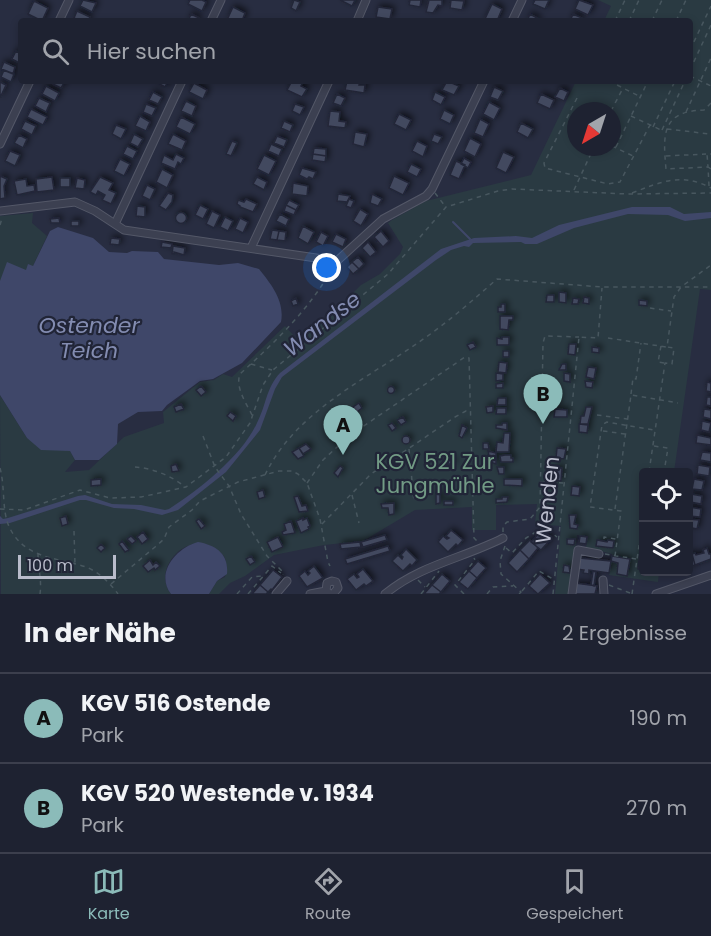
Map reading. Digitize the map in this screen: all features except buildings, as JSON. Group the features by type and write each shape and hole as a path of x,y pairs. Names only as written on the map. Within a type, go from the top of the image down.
{"street":[{"path":"60,18 69,0"},
{"path":"212,18 221,0"},
{"path":"358,18 366,0"},
{"path":"513,18 522,0"},
{"path":"0,144 29,84"},
{"path":"115,224 181,84"},
{"path":"251,248 328,84"},
{"path":"0,211 75,202 85,205 124,230 337,261 383,219 426,196 432,189 483,84"},
{"path":"385,594 413,575 436,564 484,548 503,538"},
{"path":"572,594 578,550 600,554"},
{"path":"656,594 711,575"},
{"path":"276,594 287,581"},
{"path":"603,581 604,594"},
{"path":"310,594 332,593"}],"path":[{"path":"616,18 625,0"},
{"path":"630,18 639,0"},
{"path":"653,18 662,0"},
{"path":"677,18 686,0"},
{"path":"693,44 711,6"},
{"path":"693,64 711,26"},
{"path":"685,113 711,58"},
{"path":"693,78 711,86"},
{"path":"616,84 640,97"},
{"path":"615,102 622,84"},
{"path":"621,137 646,84"},
{"path":"653,127 674,84"},
{"path":"684,84 664,130 666,169 708,167 711,169"},
{"path":"578,98 545,168 608,184 620,182 650,125"},
{"path":"664,130 677,117 685,113 704,110 711,103"},
{"path":"631,116 664,130 710,134"},
{"path":"621,150 634,156"},
{"path":"628,194 669,180 681,179 710,187 707,154"},
{"path":"665,156 711,154"},
{"path":"574,190 590,156"},
{"path":"432,189 446,207"},
{"path":"0,509 24,510 80,490 110,498 141,497 186,488 226,457 250,423 263,385 273,370 388,274 446,207 512,189 628,194 711,193"},
{"path":"252,415 242,394 238,380 240,374 272,345 314,297 337,261"},
{"path":"667,347 674,297 681,287 711,265"},
{"path":"265,475 283,443 298,427 334,399 451,320 497,279 602,287 711,287"},
{"path":"579,338 598,338 602,287"},
{"path":"650,308 672,311"},
{"name":"Wenden","path":"503,538 503,526 507,522 530,519 536,515 540,507 545,336 579,338 553,594"},
{"path":"608,338 661,346 667,347 674,348 672,364 658,362 661,346"},
{"path":"615,510 633,378 636,379 641,343"},
{"path":"307,483 323,460 349,436 465,357 469,358 474,538 484,548"},
{"path":"650,468 665,363"},
{"path":"251,364 273,370"},
{"path":"631,395 678,403"},
{"path":"321,524 371,474 456,417 466,411 470,413"},
{"path":"597,415 628,419"},
{"path":"615,556 621,511 590,507 602,425 607,422 655,430"},
{"path":"602,431 626,434"},
{"path":"203,436 215,467 229,486 241,514 267,556 287,581"},
{"path":"653,445 668,448 665,468"},
{"path":"409,448 414,502"},
{"path":"135,467 146,468 178,481 186,488"},
{"path":"0,468 8,525 20,542 38,554 92,570 111,584 118,594"},
{"path":"111,584 160,543 169,527 200,501 229,486 279,471 292,471 307,483 321,524 330,566"},
{"path":"540,482 564,483"},
{"path":"352,494 359,524"},
{"path":"503,538 506,548 512,553 526,538 544,526 558,538"},
{"path":"74,531 75,565"},
{"path":"604,539 604,537 617,539"},
{"path":"603,581 632,594 639,547"},
{"path":"506,548 500,561 501,574 520,593 539,571 554,580"},
{"path":"465,594 455,585 475,560 471,553"},
{"path":"38,554 38,571 42,581 40,594"},
{"path":"600,554 637,559"},
{"path":"420,594 439,572 436,564"},
{"path":"248,594 272,566 281,573"},
{"path":"413,575 426,588"},
{"path":"237,594 252,577 263,577"},
{"path":"487,594 493,587 514,586"}],"green space":[{"name":"KGV 521 Zur Jungmühle","path":"598,0 711,0 711,290 700,289 675,468 639,468 639,576 659,576 658,582 609,575 612,554 586,547 588,536 577,535 569,594 555,594 561,526 535,524 537,504 496,505 496,530 472,530 472,507 415,510 363,541 324,545 274,555 245,576 230,583 219,594 209,594 217,581 225,577 225,558 216,549 205,544 194,544 175,555 169,564 166,584 171,594 1,594 0,395 27,438 70,451 75,460 65,472 89,470 124,437 164,423 163,412 200,382 214,380 223,374 232,377 285,326 297,339 334,312 361,285 380,274 400,254 403,247 388,223 392,220 426,201 531,175 575,84 693,84 693,18 605,18 611,6"},
{"path":"33,213 32,223 47,236 33,266 0,368 0,216"}],"water":[{"path":"632,207 670,207 684,214 711,212 711,218 685,221 668,215 628,214 574,228 537,244 473,243 469,247 464,246 451,250 282,377 275,389 260,430 226,472 178,510 162,515 80,500 10,523 0,524 0,516 3,519 8,518 85,495 112,504 169,509 219,471 241,448 257,423 269,391 280,373 441,249 474,238 516,236 532,238 559,225"},
{"name":"Ostender Teich","path":"58,227 93,238 109,252 158,252 164,259 219,265 238,263 259,269 279,300 281,322 242,363 213,379 200,381 162,411 138,412 118,424 117,444 99,460 75,460 70,451 41,450 27,438 0,395 0,281 7,262 26,270 28,264 33,266 50,231"},
{"path":"198,542 210,545 220,552 226,561 227,574 217,581 209,594 171,594 165,578 170,562 182,550"}],"waterway":[{"path":"453,222 470,239"}],"place":[{"name":"KGV 520 Westende v. 1934","path":"543,424"},
{"name":"KGV 516 Ostende","path":"343,455"}],"water label":[{"name":"Wandse","path":"322,324"}]}
